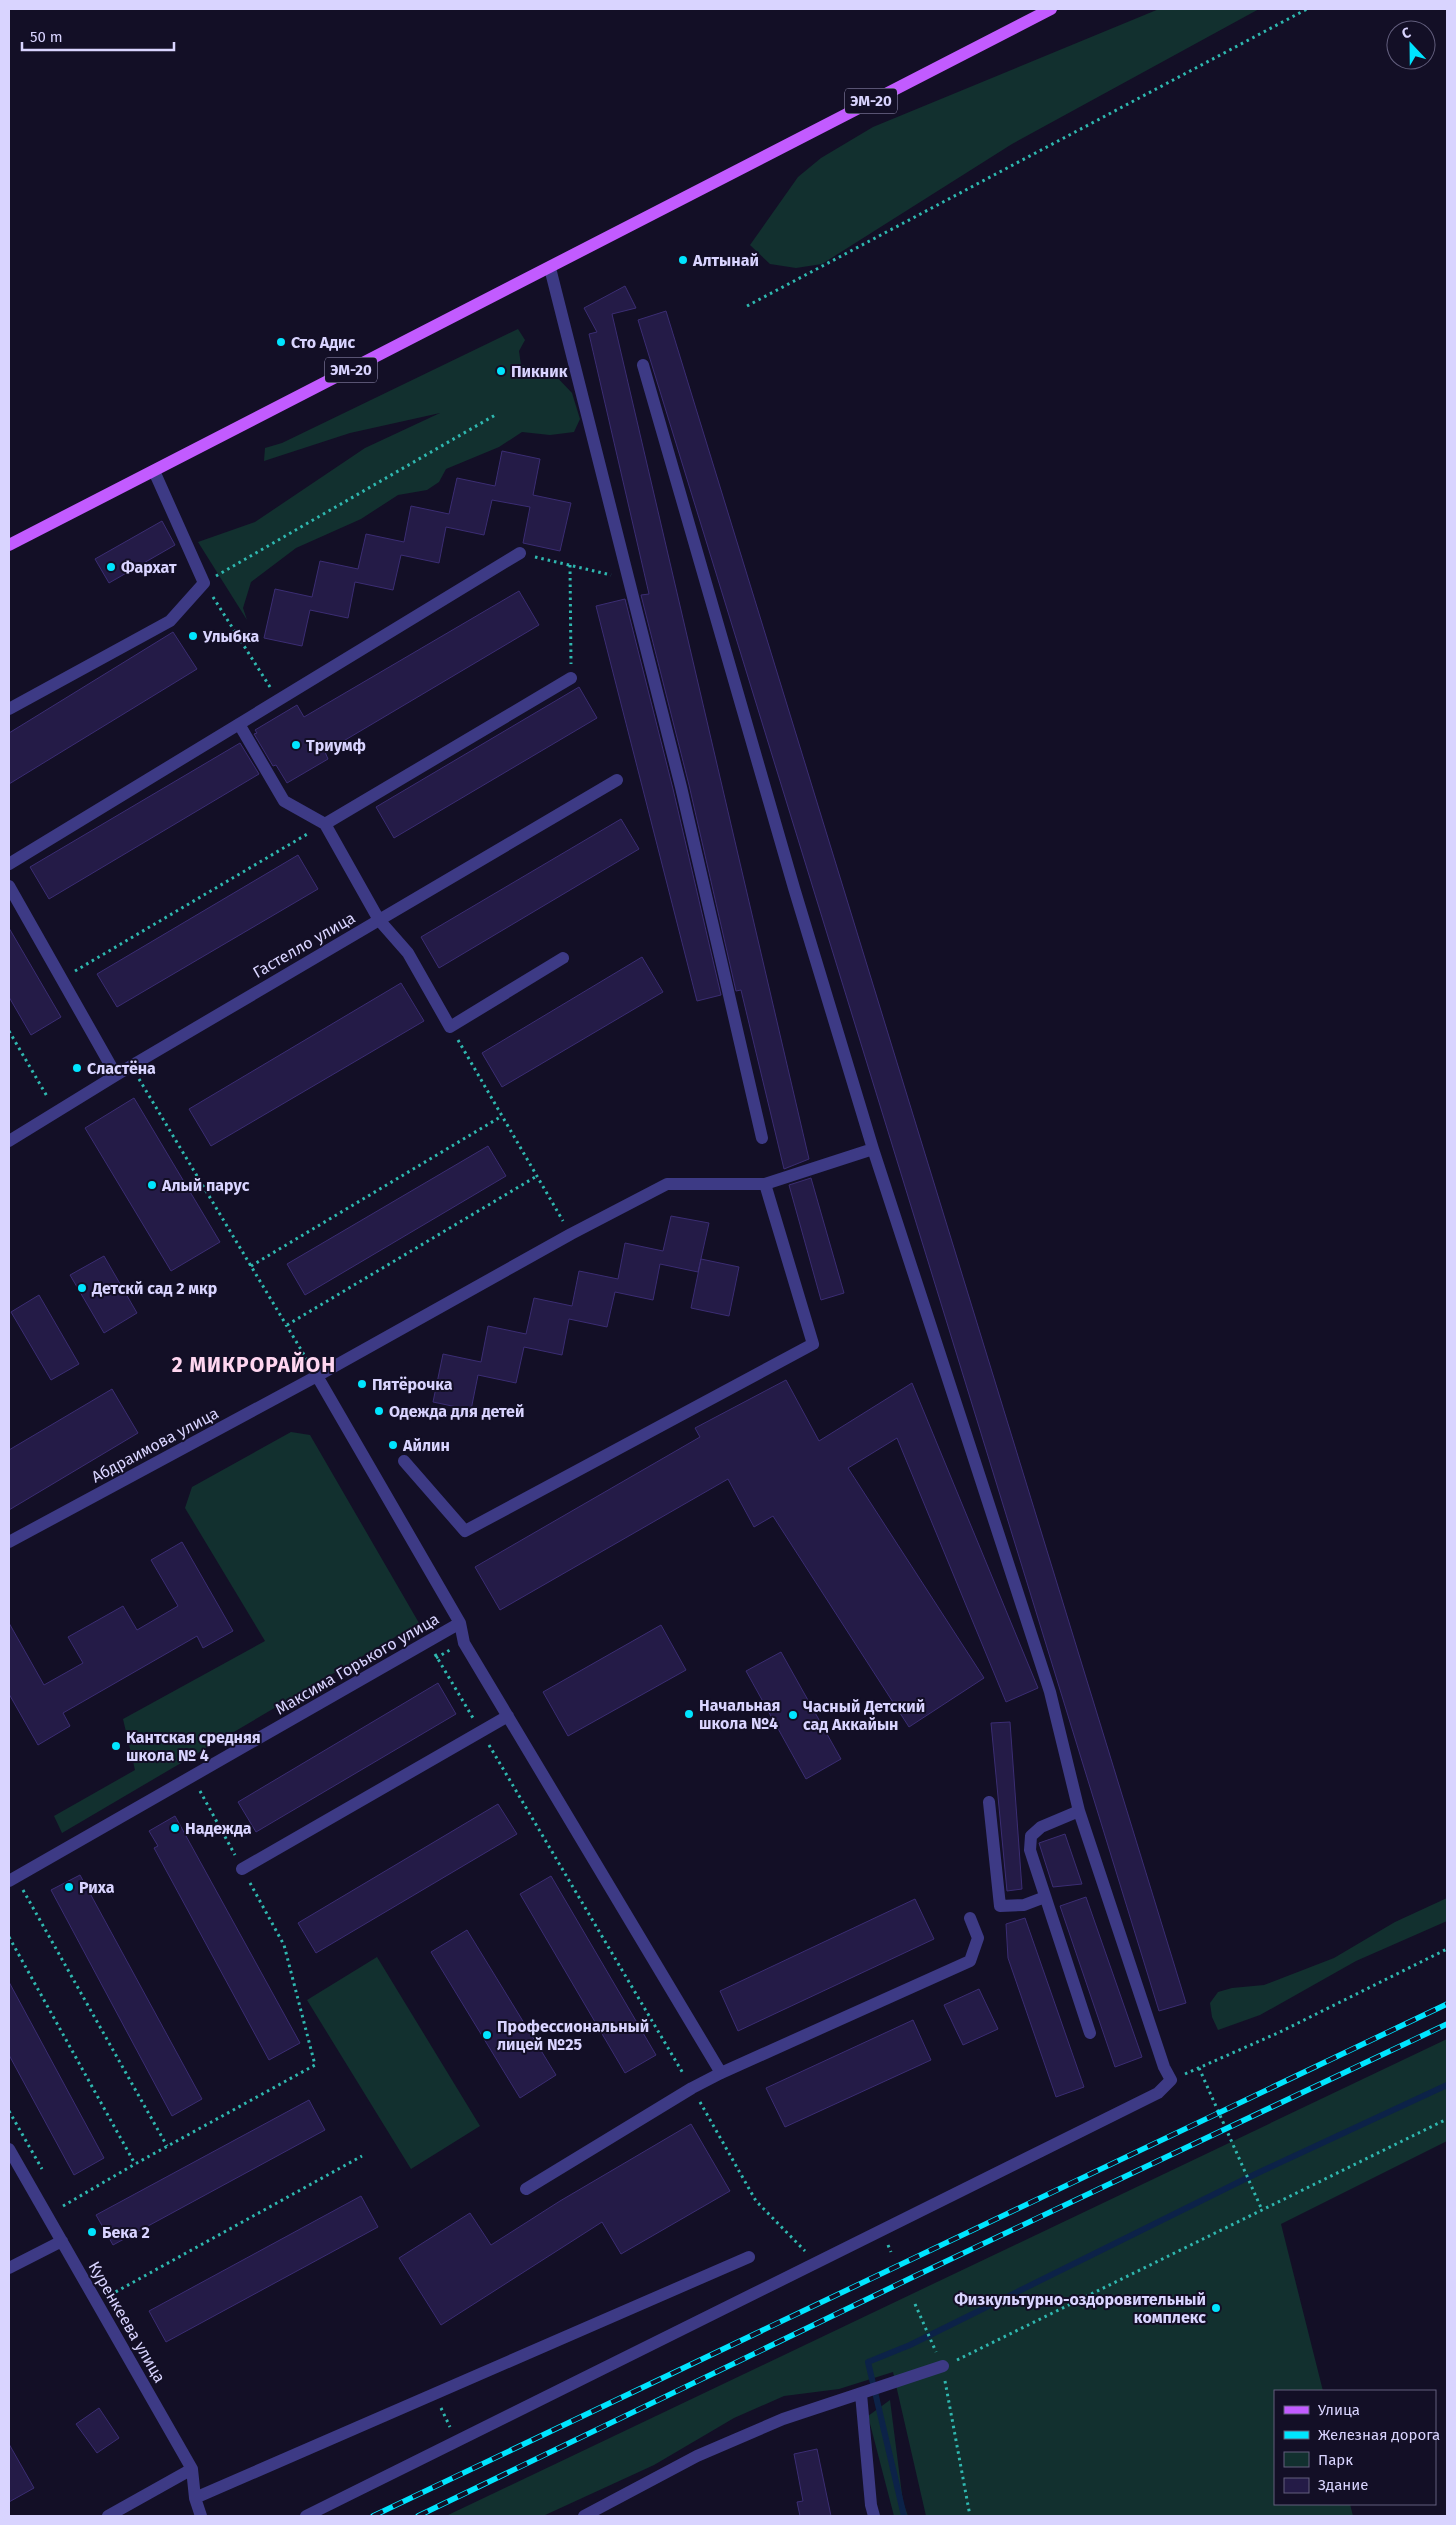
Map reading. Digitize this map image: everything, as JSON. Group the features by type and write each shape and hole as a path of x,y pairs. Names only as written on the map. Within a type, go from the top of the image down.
{"main road":[{"name":"ЭМ-20","path":"9,545 1051,9"}],"street":[{"path":"550,268 681,787 762,1138"},
{"path":"306,2516 1158,2093 1171,2080 1164,2067 1079,1811 1050,1692 873,1149 794,888 644,365"},
{"path":"9,709 170,621 204,583 154,471"},
{"path":"9,864 520,553"},
{"path":"324,824 571,678"},
{"path":"239,724 284,801 324,824 379,920 408,953 450,1027 563,958"},
{"name":"Гастелло улица","path":"9,1141 116,1074 617,780"},
{"path":"9,886 116,1074"},
{"name":"Абдраимова улица","path":"9,1542 317,1376 571,1234 667,1184 765,1184 873,1149"},
{"path":"404,1461 465,1532 812,1344 765,1184"},
{"path":"317,1376 460,1622 464,1643 721,2073"},
{"name":"Максима Горького улица","path":"9,1881 460,1622"},
{"path":"242,1869 508,1716"},
{"path":"989,1802 1000,1906 1024,1904 1045,1897"},
{"path":"1079,1811 1041,1827 1031,1836 1030,1850 1090,2032"},
{"path":"526,2189 692,2088 721,2073 970,1962 978,1938 970,1918"},
{"name":"Куренкеева улица","path":"9,2149 192,2469 195,2498 201,2516"},
{"path":"9,2268 62,2241"},
{"path":"195,2498 749,2257"},
{"path":"584,2516 697,2456 783,2418 943,2366"},
{"path":"861,2394 871,2505 874,2516"},
{"path":"108,2516 192,2469"}],"path":[{"path":"747,306 1307,9"},
{"path":"278,700 204,583 497,414"},
{"path":"520,553 629,579"},
{"path":"570,565 571,678"},
{"path":"62,979 324,824"},
{"path":"450,1027 571,1234"},
{"path":"9,1031 56,1112"},
{"path":"131,1066 317,1376"},
{"path":"251,1266 502,1116"},
{"path":"287,1325 537,1176"},
{"path":"428,1642 692,2088 756,2201 816,2262"},
{"path":"63,2206 167,2146 315,2065 284,1945 200,1791"},
{"path":"23,1889 167,2146"},
{"path":"9,1937 135,2164"},
{"path":"1171,2080 1280,2032 1447,1949"},
{"path":"1199,2068 1262,2210"},
{"path":"943,2366 1447,2119"},
{"path":"97,2303 362,2156"},
{"path":"915,2304 943,2366 970,2516"},
{"path":"434,2394 457,2441"}],"green space":[{"path":"1159,9 1259,9 1012,144 822,264 796,268 770,264 750,245 798,177 821,158 873,127"},
{"path":"518,329 525,340 519,351 521,365 552,372 572,393 580,419 574,432 550,435 522,432 499,447 446,469 439,482 427,490 398,495 361,519 296,548 251,582 243,608 247,620 198,542 255,522 365,448 440,413 350,433 264,461 265,448 282,443"},
{"path":"291,1432 310,1435 419,1623 62,1833 54,1816 135,1770 123,1719 265,1641 185,1508 192,1487"},
{"path":"1447,1898 1447,1921 1356,1961 1260,2015 1218,2030 1212,2017 1210,2003 1218,1992 1232,1988 1264,1985 1334,1958 1395,1922"},
{"path":"377,1957 480,2126 411,2169 307,2000"},
{"path":"1447,2039 1447,2141 1281,2224 1323,2390 1274,2390 1274,2505 1350,2505 1353,2516 926,2516 893,2372 839,2389 784,2396 734,2418 654,2465 543,2516 446,2516"},
{"path":"890,2400 903,2502 908,2516 894,2516 868,2416"}],"building":[{"path":"625,286 636,308 612,314 809,1159 784,1169 741,990 736,991 689,785 641,595 649,594 589,334 597,332 584,308"},
{"path":"666,311 1186,2003 1159,2011 638,320"},
{"path":"502,451 540,459 533,495 571,503 560,551 523,543 530,507 492,500 484,535 446,527 439,563 401,555 393,590 355,582 348,618 310,610 302,646 264,638 275,589 312,597 320,561 358,569 366,534 404,542 411,506 449,514 457,478 495,486"},
{"path":"162,521 175,545 109,583 95,559"},
{"path":"519,591 539,625 325,752 328,759 287,783 276,765 273,766 254,734 257,733 255,730 297,705 304,717"},
{"path":"625,599 673,789 721,995 697,1001 596,606"},
{"path":"173,632 197,669 9,784 9,733"},
{"path":"579,687 597,718 394,838 376,807"},
{"path":"240,743 259,774 49,899 30,867"},
{"path":"621,819 639,849 439,968 421,937"},
{"path":"298,855 318,889 117,1007 97,974"},
{"path":"9,928 61,1017 31,1035 9,997"},
{"path":"642,957 663,992 502,1087 482,1053"},
{"path":"401,983 424,1021 211,1146 189,1109"},
{"name":"Алый парус","path":"134,1098 220,1242 171,1271 85,1128"},
{"path":"488,1146 506,1176 305,1295 287,1264"},
{"path":"811,1178 844,1293 821,1300 789,1185"},
{"path":"671,1216 709,1223 698,1272 660,1264 653,1300 615,1292 607,1327 569,1319 562,1355 524,1347 516,1383 478,1375 471,1410 433,1402 443,1354 481,1362 488,1326 526,1334 534,1298 572,1306 579,1271 618,1279 625,1243 663,1251"},
{"path":"104,1256 137,1313 104,1333 70,1275"},
{"path":"701,1259 739,1267 729,1316 691,1308"},
{"path":"39,1295 79,1364 51,1380 11,1312"},
{"path":"786,1380 819,1441 912,1383 1038,1688 1006,1702 897,1438 848,1468 984,1678 909,1727 773,1516 754,1527 728,1479 500,1610 475,1567 700,1437 695,1428"},
{"path":"112,1389 138,1433 9,1510 9,1450"},
{"path":"182,1542 233,1631 203,1648 197,1636 63,1713 70,1726 38,1745 9,1694 9,1623 44,1685 83,1663 68,1637 123,1606 137,1630 178,1606 151,1560"},
{"path":"661,1625 686,1670 568,1736 543,1692"},
{"name":"Часный Детский сад Аккайын","path":"781,1652 841,1759 806,1779 746,1671"},
{"path":"438,1683 456,1714 256,1832 238,1802"},
{"path":"1010,1722 1022,1889 1007,1891 991,1723"},
{"path":"498,1804 517,1834 316,1953 298,1923"},
{"path":"175,1816 300,2043 269,2060 154,1848 158,1846 149,1831"},
{"path":"1065,1834 1082,1884 1053,1887 1039,1843"},
{"path":"80,1875 202,2099 172,2116 51,1890"},
{"path":"551,1876 656,2055 625,2073 520,1894"},
{"path":"1086,1897 1142,2057 1115,2067 1060,1906"},
{"path":"915,1899 934,1939 738,2031 720,1991"},
{"path":"1025,1918 1084,2087 1056,2097 1008,1958 1006,1924"},
{"path":"467,1930 556,2075 520,2098 431,1952"},
{"path":"9,1982 104,2158 74,2175 9,2055"},
{"path":"979,1989 998,2029 963,2045 944,2005"},
{"path":"913,2020 931,2060 785,2127 766,2088"},
{"path":"309,2100 325,2130 113,2245 96,2215"},
{"path":"691,2124 730,2191 621,2254 602,2222 441,2325 399,2258 470,2213 491,2245 560,2201"},
{"path":"361,2196 378,2227 166,2342 149,2311"},
{"path":"99,2408 119,2438 97,2453 76,2424"},
{"path":"9,2444 34,2488 9,2502"},
{"path":"817,2449 831,2516 800,2516 797,2502 803,2501 794,2454"}],"waterway":[{"path":"904,2516 868,2362 910,2345 1247,2178 1447,2085"}],"railway":[{"path":"373,2516 1447,2004"},
{"path":"418,2516 913,2277 1447,2024"}],"place":[{"name":"Алтынай","path":"683,260"},
{"name":"Сто Адис","path":"281,342"},
{"name":"Пикник","path":"501,371"},
{"name":"Фархат","path":"111,567"},
{"name":"Улыбка","path":"193,636"},
{"name":"Триумф","path":"296,745"},
{"name":"Сластёна","path":"77,1068"},
{"name":"Алый парус","path":"152,1185"},
{"name":"Детскй сад 2 мкр","path":"82,1288"},
{"name":"Пятёрочка","path":"362,1384"},
{"name":"Одежда для детей","path":"379,1411"},
{"name":"Айлин","path":"393,1445"},
{"name":"Начальная школа №4","path":"689,1714"},
{"name":"Часный Детский сад Аккайын","path":"793,1715"},
{"name":"Кантская средняя школа № 4","path":"116,1746"},
{"name":"Надежда","path":"175,1828"},
{"name":"Риха","path":"69,1887"},
{"name":"Профессиональный лицей №25","path":"487,2035"},
{"name":"Бека 2","path":"92,2232"},
{"name":"Физкультурно-оздоровительный комплекс","path":"1216,2308"}],"district":[{"name":"2 МИКРОРАЙОН","path":"254,1365"}]}
